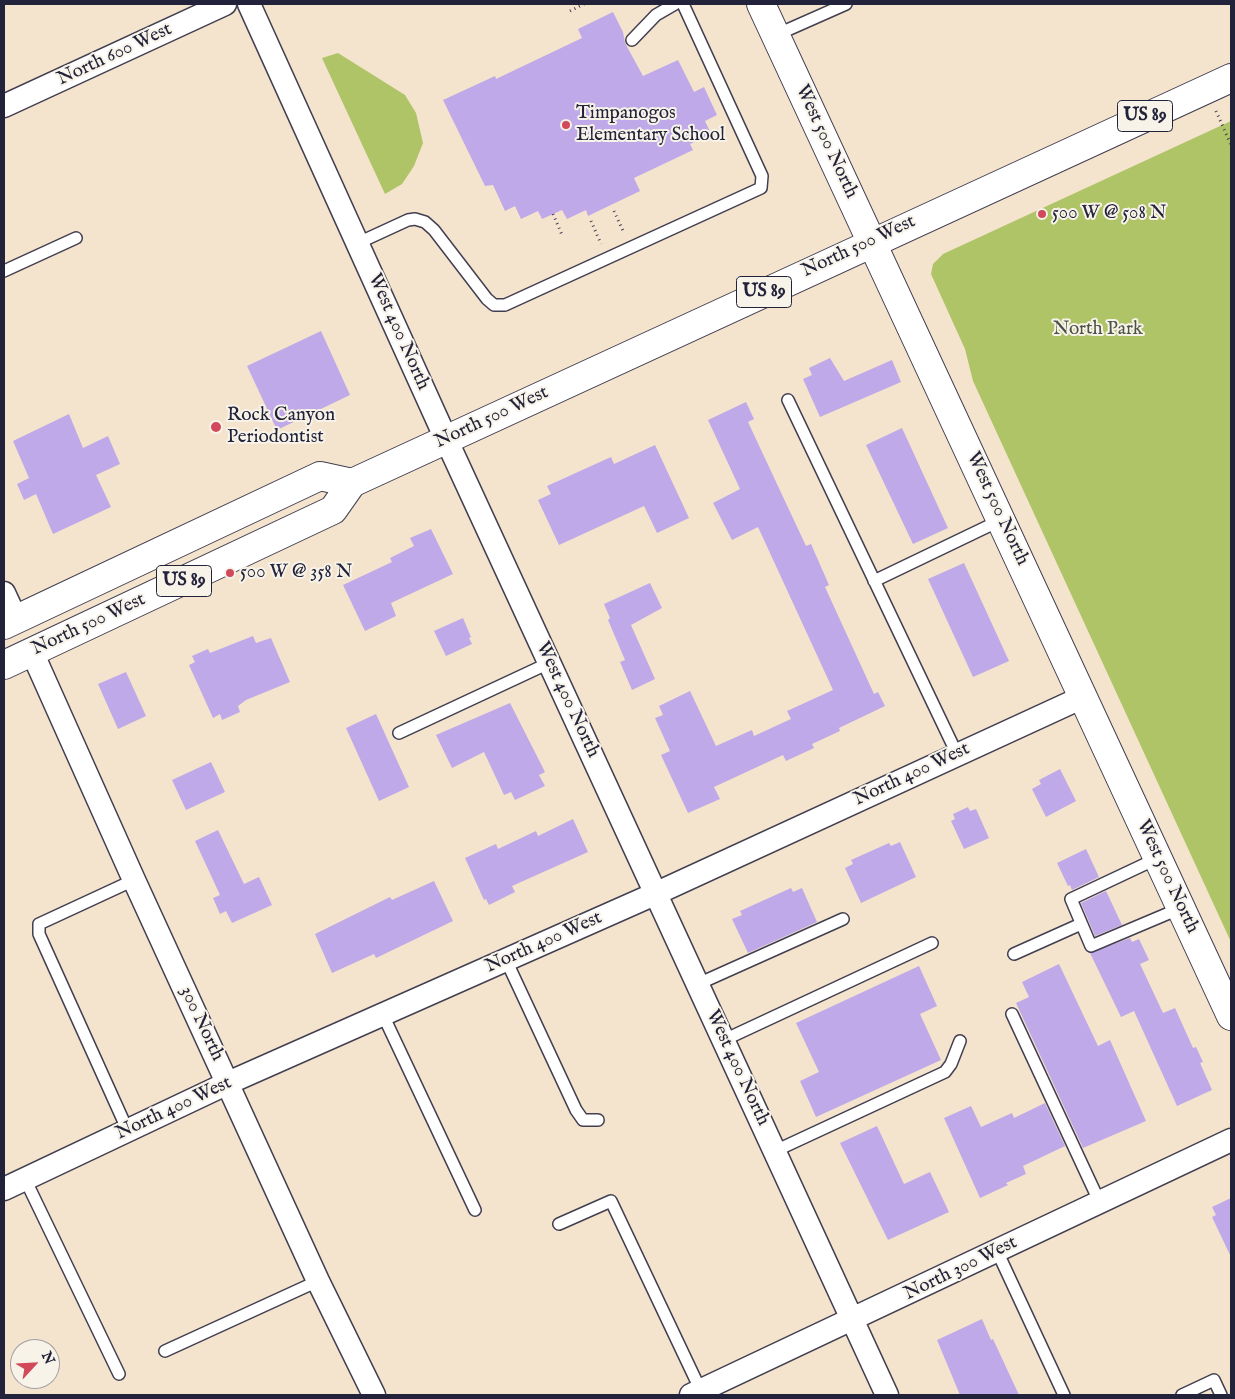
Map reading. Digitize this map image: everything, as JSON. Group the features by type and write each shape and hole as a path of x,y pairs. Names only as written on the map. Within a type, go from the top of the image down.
{"main road":[{"name":"West 500 North","path":"761,4 1231,1016"},
{"name":"North 500 West","path":"4,665 333,510 352,483 872,241 1231,78"},
{"name":"North 500 West","path":"10,622 320,476 352,483"}],"street":[{"name":"North 600 West","path":"4,106 225,4"},
{"name":"West 400 North","path":"249,4 446,439 887,1395"},
{"path":"4,593 10,622"},
{"name":"300 North","path":"32,652 134,880 318,1281 374,1395"},
{"name":"North 400 West","path":"4,1189 228,1083 657,893 1083,697"},
{"name":"North 300 West","path":"696,1393 1231,1140"}],"lane":[{"path":"632,40 656,15 675,4"},
{"path":"358,243 408,220 415,219 425,222 434,230 494,305 505,305 761,188 763,183 762,176 683,4"},
{"path":"776,35 846,4"},
{"path":"4,271 76,238"},
{"path":"788,400 957,754"},
{"path":"874,581 1001,520"},
{"path":"399,733 550,663"},
{"path":"1158,858 1071,900 1091,946 1181,908"},
{"path":"128,1131 39,934 40,924 134,880"},
{"path":"698,984 843,919"},
{"path":"1014,954 1081,924"},
{"path":"724,1040 932,943"},
{"path":"506,960 576,1110 583,1120 598,1120"},
{"path":"383,1014 476,1210"},
{"path":"1012,1014 1100,1203"},
{"path":"775,1151 945,1072 951,1064 960,1041"},
{"path":"25,1179 119,1374"},
{"path":"559,1224 611,1201 696,1393"},
{"path":"997,1251 1064,1395"},
{"path":"165,1351 318,1281"},
{"path":"1182,1395 1214,1380 1221,1395"}],"path":[{"path":"570,11 584,4"},
{"path":"1205,89 1231,145"},
{"path":"614,210 630,248"},
{"path":"554,214 562,235"},
{"path":"591,221 607,259"}],"green space":[{"path":"338,53 405,95 416,113 423,143 414,166 402,184 385,194 322,58"},
{"name":"North Park","path":"1231,121 1231,942 973,381 965,349 931,274 933,264 943,254"}],"building":[{"path":"613,12 623,32 625,43 643,76 678,60 694,92 704,87 717,115 705,121 711,134 690,144 693,150 634,178 640,191 588,216 586,210 567,219 562,210 542,219 538,211 521,219 515,206 505,211 493,185 485,186 443,100 495,76 496,79 582,38 578,29"},
{"path":"321,331 350,395 277,430 247,366"},
{"path":"830,358 844,381 892,360 901,382 820,417 803,379 812,375 809,368"},
{"path":"746,402 754,419 748,422 806,546 811,544 829,585 825,587 874,694 878,692 885,706 839,728 840,731 812,744 814,748 786,761 783,755 714,787 720,799 688,813 661,755 670,751 655,718 663,715 659,706 690,691 716,746 752,730 754,736 791,719 787,711 833,690 758,527 732,540 713,503 740,489 708,420"},
{"path":"69,414 83,448 108,436 120,464 96,475 111,507 53,534 36,494 24,500 17,484 29,478 13,441"},
{"path":"902,428 948,528 913,544 866,445"},
{"path":"655,445 689,518 657,533 644,506 559,545 538,500 551,494 547,486 611,457 614,464"},
{"path":"431,529 453,574 391,603 396,616 365,631 343,585 392,562 390,558 414,546 410,538"},
{"path":"964,563 1009,661 973,677 928,579"},
{"path":"650,583 662,608 631,625 655,679 632,690 620,662 625,660 608,620 610,618 604,604"},
{"path":"463,618 472,644 446,656 434,631"},
{"path":"253,636 256,643 271,638 290,682 246,700 238,706 240,712 222,720 220,714 213,718 189,665 195,662 192,656 208,649 210,653"},
{"path":"126,672 146,716 118,729 98,684"},
{"path":"510,703 545,772 539,775 545,786 515,800 511,792 504,795 484,752 452,768 436,735"},
{"path":"376,714 409,787 379,801 346,728"},
{"path":"211,762 225,792 186,810 172,780"},
{"path":"1060,769 1076,801 1046,817 1032,789 1041,784 1039,780"},
{"path":"968,807 970,811 976,809 989,838 964,849 951,821 955,819 953,814"},
{"path":"573,819 588,852 512,886 515,892 489,905 486,899 484,900 465,858 496,844 498,849 536,831 538,836"},
{"path":"218,830 244,884 259,877 272,905 232,923 226,911 220,914 213,898 220,895 195,841"},
{"path":"900,842 916,877 861,903 845,868 853,864 851,860 889,843 891,846"},
{"path":"1086,849 1099,877 1072,890 1070,885 1068,886 1057,863"},
{"path":"434,881 453,921 376,958 374,954 332,973 315,934 390,897 392,900"},
{"path":"791,888 793,892 802,888 817,922 748,953 732,919 742,915 740,911"},
{"path":"1106,891 1122,925 1095,936 1081,903"},
{"path":"1130,938 1132,942 1139,939 1149,960 1140,964 1163,1013 1175,1008 1193,1048 1196,1047 1203,1062 1200,1063 1212,1090 1177,1106 1134,1011 1121,1017 1090,953"},
{"path":"1059,964 1098,1046 1110,1040 1146,1121 1083,1148 1016,1003 1029,997 1022,982"},
{"path":"919,966 937,1006 920,1014 941,1060 816,1117 800,1081 819,1072 796,1023"},
{"path":"1045,1103 1065,1146 1023,1166 1026,1174 980,1198 944,1118 971,1106 981,1127 1012,1113 1014,1118"},
{"path":"877,1126 904,1184 930,1172 949,1212 888,1240 840,1143"},
{"path":"1231,1198 1231,1257 1212,1217 1216,1215 1212,1207"},
{"path":"982,1319 1019,1395 960,1395 937,1340"}],"place":[{"name":"Timpanogos Elementary School","path":"566,125"},
{"name":"500 W @ 508 N","path":"1042,214"},
{"name":"Rock Canyon Periodontist","path":"216,427"},
{"name":"500 W @ 358 N","path":"230,573"}]}
